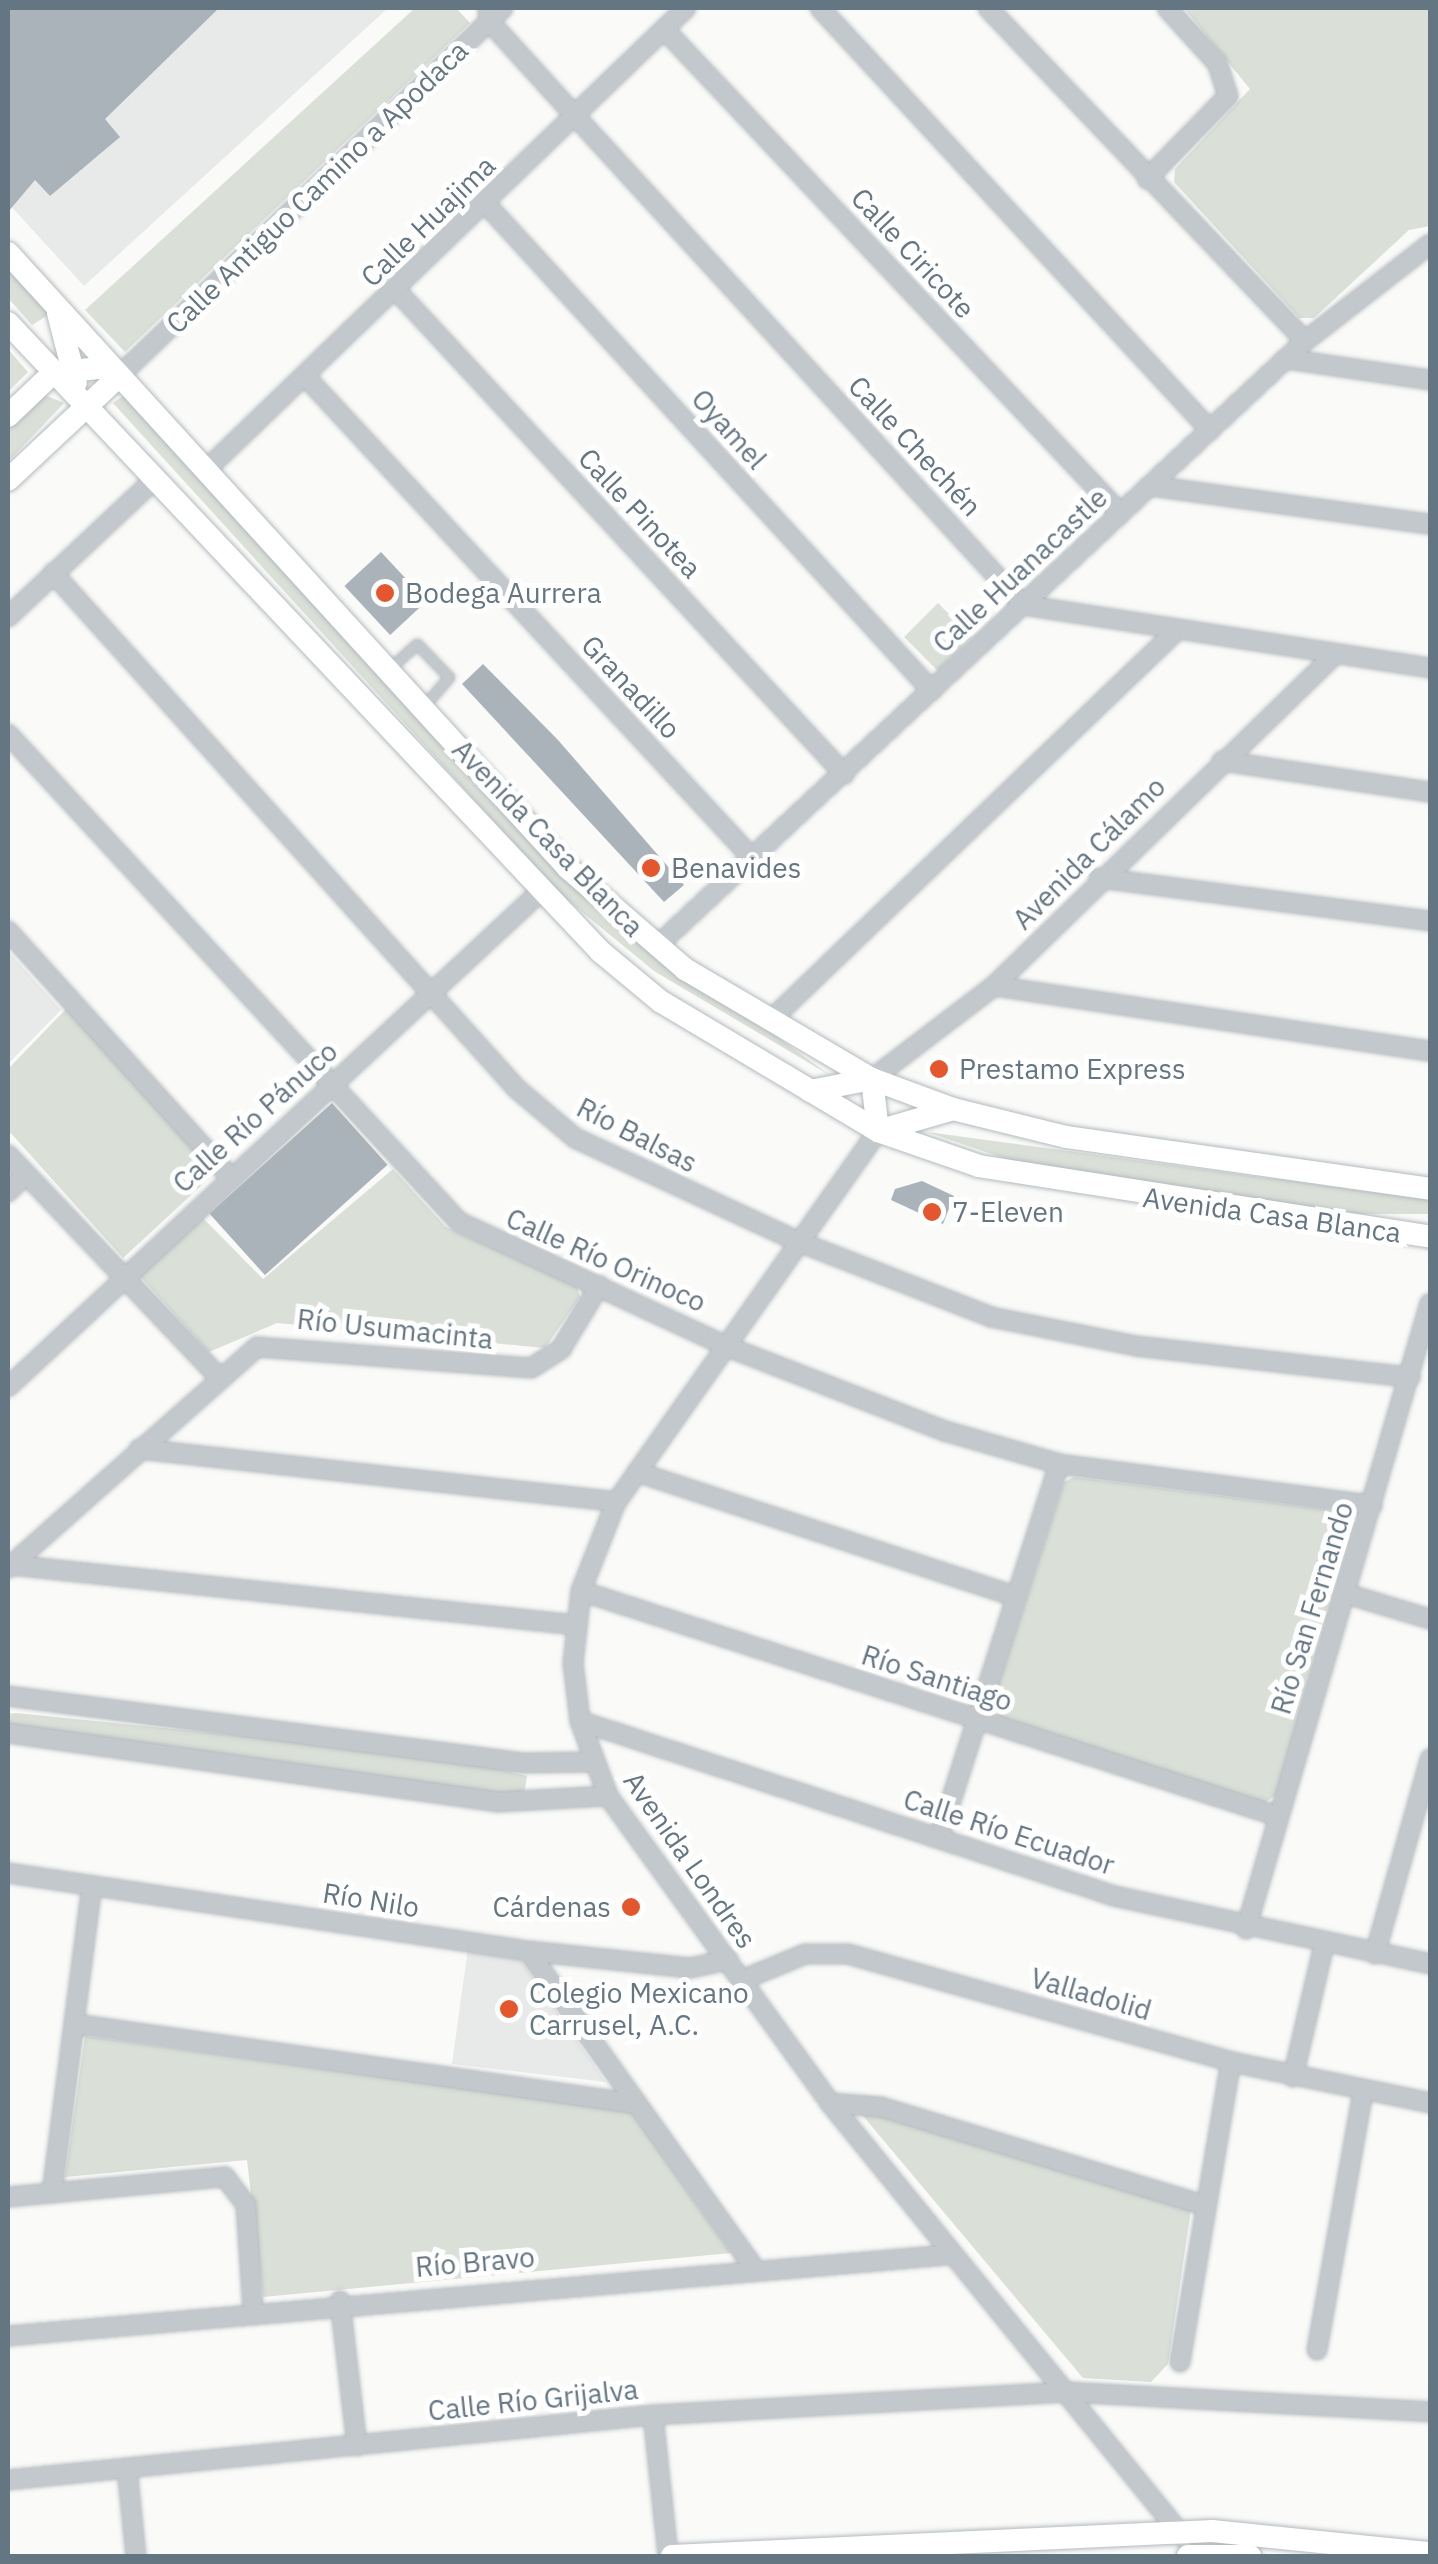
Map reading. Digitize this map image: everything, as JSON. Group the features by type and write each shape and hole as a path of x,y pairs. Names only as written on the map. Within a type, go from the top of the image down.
{"street":[{"name":"Calle Huajima","path":"206,470 686,8"},
{"path":"820,8 1210,430"},
{"path":"988,8 1147,179 1305,340"},
{"path":"1147,179 1228,96 1217,63 1166,8"},
{"name":"Calle Chechén","path":"493,12 576,118 1024,605"},
{"name":"Calle Antiguo Camino a Apodaca","path":"8,480 493,12"},
{"name":"Calle Ciricote","path":"664,28 1121,514"},
{"name":"Oyamel","path":"486,204 932,691"},
{"name":"Calle Huanacastle","path":"656,948 1305,340 1430,244"},
{"name":"Avenida Casa Blanca","path":"8,253 56,308 119,370 422,708 656,948 872,1080 952,1109 1066,1137 1430,1189"},
{"name":"Calle Pinotea","path":"396,290 844,774"},
{"path":"56,308 62,371"},
{"path":"8,322 62,371 82,406"},
{"path":"1286,359 1430,380"},
{"path":"8,416 62,371 119,370"},
{"name":"Granadillo","path":"305,376 754,860"},
{"name":"Avenida Casa Blanca","path":"82,406 601,952 660,1001 878,1131 1036,1179 1430,1237"},
{"path":"8,618 154,480"},
{"path":"1151,486 1430,524"},
{"name":"Río Balsas","path":"53,573 433,992 516,1089 575,1138 799,1242 1064,1336 1410,1377"},
{"path":"1024,605 1172,634 1430,668"},
{"path":"771,1020 1172,634"},
{"name":"Avenida Cálamo","path":"872,1080 994,986 1099,878 1335,654"},
{"name":"Calle Río Orinoco","path":"8,734 448,1215 728,1347 945,1432 1059,1464 1372,1505"},
{"path":"1222,761 1430,792"},
{"path":"1099,878 1430,920"},
{"name":"Calle Río Pánuco","path":"8,1387 542,890"},
{"path":"601,952 610,931 629,924"},
{"path":"8,931 230,1177"},
{"path":"994,986 1430,1051"},
{"path":"810,1091 872,1080 878,1131 952,1109"},
{"name":"Avenida Londres","path":"878,1131 616,1502 581,1591 576,1625 580,1721 591,1762 608,1796 830,2104 948,2255 1180,2532 1191,2556"},
{"path":"8,1156 218,1376"},
{"path":"8,1192 26,1175"},
{"name":"Río Usumacinta","path":"9,1566 218,1376 272,1344 531,1368 562,1348 599,1286"},
{"name":"Río San Fernando","path":"1246,1929 1430,1303"},
{"path":"139,1449 616,1502"},
{"path":"939,1838 1059,1464"},
{"path":"637,1472 1015,1596"},
{"path":"9,1566 576,1625"},
{"name":"Río Santiago","path":"581,1591 1277,1816"},
{"path":"1347,1594 1430,1619"},
{"path":"8,1696 523,1764 591,1762"},
{"name":"Calle Río Ecuador","path":"580,1721 939,1838 1246,1929 1430,1964"},
{"path":"8,1732 497,1802 608,1796"},
{"path":"1375,1954 1430,1759"},
{"name":"Río Nilo","path":"8,1874 528,1951 690,1968 728,1960"},
{"path":"52,2193 92,1886"},
{"path":"1293,2077 1324,1945"},
{"path":"528,1951 753,2266"},
{"name":"Valladolid","path":"742,1980 805,1954 848,1954 1231,2062 1430,2103"},
{"path":"74,2024 637,2104"},
{"path":"1180,2362 1231,2062"},
{"path":"1317,2350 1363,2092"},
{"path":"830,2104 881,2107 1204,2205"},
{"path":"8,2197 208,2175 233,2181 243,2196 253,2310"},
{"name":"Río Bravo","path":"8,2336 753,2266 948,2255"},
{"path":"340,2302 356,2446"},
{"name":"Calle Río Grijalva","path":"8,2480 653,2415 1066,2392 1430,2412"},
{"path":"653,2415 670,2556 1180,2532 1430,2553"},
{"path":"127,2468 136,2556"},
{"path":"1191,2556 1250,2556"}],"lane":[{"path":"388,670 421,645 450,680 422,708"}],"shaded area":[{"path":"8,8 388,8 84,286 8,203"},
{"path":"415,8 456,8 470,23 125,352 85,310"},
{"path":"1184,8 1430,8 1430,226 1409,230 1314,318 1299,318 1174,182 1175,169 1250,89"},
{"path":"8,263 53,312 32,325 8,298"},
{"path":"8,349 28,372 8,392"},
{"path":"40,393 64,403 8,462 8,422"},
{"path":"123,396 577,891 831,1076 654,971 559,893 113,403"},
{"path":"938,603 972,637 938,671 904,637"},
{"path":"8,951 61,1010 8,1064"},
{"path":"67,1008 216,1172 123,1258 8,1130 8,1069"},
{"path":"927,1132 1430,1200 1430,1214 1347,1214 1021,1164"},
{"path":"393,1169 446,1227 577,1286 580,1297 545,1348 277,1323 209,1352 134,1270 199,1214 263,1279"},
{"path":"1074,1477 1347,1512 1355,1523 1276,1795 1263,1804 998,1716 991,1706 1064,1482"},
{"path":"8,1714 452,1757 527,1776 523,1801 8,1728"},
{"name":"Colegio Mexicano Carrusel, A.C.","path":"468,1948 517,1955 606,2082 452,2064"},
{"path":"85,2036 631,2111 731,2253 263,2297 247,2160 65,2177"},
{"path":"853,2104 1191,2210 1168,2364 1151,2382 1083,2378"}],"building":[{"path":"8,8 219,8 105,119 120,137 50,196 35,180 8,212"},
{"name":"Bodega Aurrera","path":"381,552 427,601 390,635 344,586"},
{"path":"483,664 558,740 684,885 664,902 462,684"},
{"path":"332,1103 388,1165 265,1275 209,1213"},
{"name":"7-Eleven","path":"922,1181 954,1196 943,1224 891,1200 895,1189"}],"place":[{"name":"Bodega Aurrera","path":"385,593"},
{"name":"Benavides","path":"651,868"},
{"name":"Prestamo Express","path":"939,1069"},
{"name":"7-Eleven","path":"932,1212"},
{"name":"Cárdenas","path":"631,1907"},
{"name":"Colegio Mexicano Carrusel, A.C.","path":"509,2009"}]}
